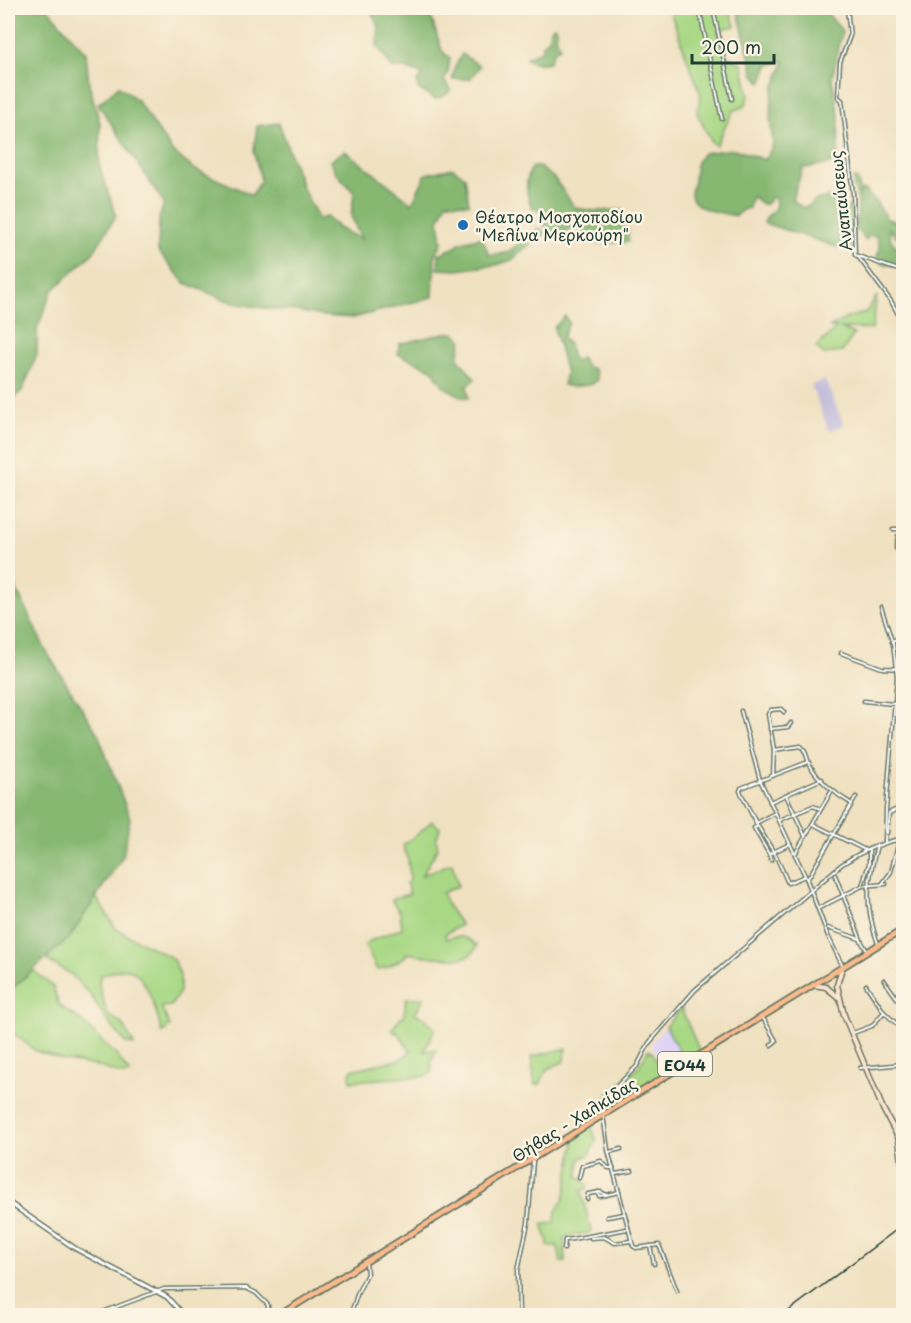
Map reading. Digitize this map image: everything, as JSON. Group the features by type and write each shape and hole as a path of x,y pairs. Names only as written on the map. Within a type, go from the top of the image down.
{"main road":[{"name":"Θήβας - Χαλκίδας","path":"279,1316 762,1015 903,930"},
{"path":"843,967 837,982 839,997 866,1069 903,1148"},
{"path":"810,986 826,987 839,997"}],"street":[{"path":"699,8 722,119"},
{"path":"712,8 732,99"},
{"name":"Αναπαύσεως","path":"847,8 850,36 840,62 838,97 842,100 853,194 855,255 903,272"},
{"path":"858,256 891,301 903,325"},
{"path":"864,265 868,260"},
{"path":"893,529 903,529"},
{"path":"903,535 898,536 896,544 897,550 903,552"},
{"path":"896,544 903,544"},
{"path":"881,607 892,642 897,670 886,842"},
{"path":"892,642 903,636"},
{"path":"841,653 875,666 903,669"},
{"path":"896,686 903,693"},
{"path":"864,701 894,704"},
{"path":"773,776 774,750 768,716 770,712 781,709 784,712"},
{"path":"741,711 760,780 807,880 843,967"},
{"path":"770,729 788,727 790,723"},
{"path":"774,750 799,745 807,753 808,762 832,791 852,804"},
{"path":"805,876 788,883 740,789 808,762"},
{"path":"770,802 822,779"},
{"path":"795,854 832,791"},
{"path":"786,795 805,836"},
{"path":"807,880 856,797"},
{"path":"779,821 813,806 821,809"},
{"path":"886,842 888,815 903,807 903,813"},
{"path":"771,860 754,828 775,813"},
{"path":"813,824 865,850"},
{"path":"760,838 764,836"},
{"path":"677,1291 659,1245 634,1247 631,1241 609,1152 602,1104 606,1095 640,1063 649,1043 689,997 841,865 865,850 903,838"},
{"path":"818,908 862,886 884,884 891,872 899,839"},
{"path":"769,854 790,844"},
{"path":"877,845 872,862 868,909 878,944"},
{"path":"862,886 869,864 869,849"},
{"path":"835,875 867,951"},
{"path":"826,928 861,940"},
{"path":"903,967 900,970 903,975"},
{"path":"884,980 903,1008"},
{"path":"866,985 884,1012 903,1031"},
{"path":"852,1034 872,1026 884,1012"},
{"path":"762,1015 776,1041 771,1045"},
{"path":"860,1068 903,1064"},
{"path":"895,1135 903,1083"},
{"path":"897,1126 901,1140 898,1146 903,1176"},
{"path":"898,1146 903,1155"},
{"path":"609,1152 621,1149"},
{"path":"519,1316 518,1270 528,1223 533,1159"},
{"path":"579,1178 582,1167 601,1161 608,1168 613,1168"},
{"path":"615,1174 633,1171"},
{"path":"587,1199 586,1194 598,1192 599,1196 620,1192"},
{"path":"8,1202 76,1249 167,1297 184,1316"},
{"path":"607,1218 625,1214"},
{"path":"591,1238 628,1229"},
{"path":"564,1249 565,1240 604,1237 615,1243 631,1241"},
{"path":"650,1245 654,1264"},
{"path":"350,1316 367,1274 366,1262"},
{"path":"167,1297 176,1288"},
{"path":"92,1316 156,1291 176,1288 249,1289 268,1305 264,1316"}],"shaded area":[{"path":"825,380 844,425 829,431 811,385"},
{"path":"666,1026 683,1057 672,1064 673,1068 666,1072 651,1043"}],"green space":[{"path":"8,8 47,8 86,53 89,84 100,123 99,165 116,216 93,253 52,291 37,329 37,354 23,389 8,405"},
{"path":"369,8 428,8 442,51 450,58 448,73 444,81 451,89 448,93 435,99 418,89 417,82 423,75 405,68 392,68 377,45 379,26"},
{"path":"669,8 729,8 735,26 718,30 727,57 742,63 749,96 745,106 733,111 716,145 712,143 697,113 701,94"},
{"path":"737,8 823,8 842,31 832,79 839,116 838,155 830,164 803,168 792,199 801,207 807,207 816,200 829,197 834,199 843,217 846,208 851,206 853,235 851,248 840,248 764,223 775,207 775,198 772,197 766,204 751,198 749,208 742,210 736,216 703,208 693,200 691,192 696,166 703,153 734,149 765,160 773,145 770,117 773,91 785,61 768,65 762,82 754,75"},
{"path":"554,26 560,47 554,51 549,62 537,63 525,58 541,51 543,43 548,39 550,29"},
{"path":"462,54 480,66 470,79 452,79 455,67"},
{"path":"119,86 137,100 172,151 194,169 252,195 261,180 254,152 257,126 279,123 302,187 319,220 326,216 340,229 361,239 351,216 354,193 330,161 345,151 412,203 426,174 453,168 465,177 469,204 447,202 439,220 442,243 435,255 433,297 353,318 322,316 233,303 185,283 158,251 159,219 164,203 98,104"},
{"path":"532,167 539,167 554,178 575,208 596,211 621,210 624,218 617,221 628,229 628,242 592,243 584,233 574,228 549,237 544,223 547,218 541,211 532,208 528,198 527,182"},
{"path":"854,177 860,189 859,195 866,190 886,218 903,225 903,236 896,237 889,228 892,242 903,249 903,267 881,263 877,256 880,249 877,237 869,235 865,240 856,230 858,204 853,184"},
{"path":"539,228 545,234 512,260 496,265 457,270 438,269 439,254 456,247 459,243 482,237 489,255 507,253"},
{"path":"877,296 872,329 840,328 854,334 842,352 824,354 816,347 837,328 829,328 849,317 866,312"},
{"path":"565,316 569,323 562,338 569,344 572,359 576,361 581,358 586,366 595,370 597,380 593,384 573,387 563,385 566,373 554,328"},
{"path":"454,333 462,339 458,358 475,379 467,386 469,398 444,387 432,369 398,354 399,344"},
{"path":"8,533 12,544 16,589 46,651 98,734 130,818 123,856 70,937 8,992"},
{"path":"432,821 440,828 436,840 438,848 422,875 452,863 458,886 442,893 461,925 445,934 446,939 462,937 477,946 470,955 461,958 406,953 406,956 388,967 377,970 365,945 402,928 400,912 392,901 394,898 410,894 406,883 410,881 408,860 403,845"},
{"path":"96,897 116,929 172,958 180,974 180,991 171,1006 161,1007 170,1026 162,1033 150,996 134,972 121,969 100,976 99,985 107,1014 122,1024 134,1045 126,1043 104,1017 92,997 71,974 45,959 70,937"},
{"path":"33,970 53,987 59,1005 80,1020 117,1056 130,1074 123,1075 36,1051 8,1029 8,992"},
{"path":"406,998 424,998 415,1013 426,1019 435,1029 424,1051 436,1050 431,1061 432,1072 426,1076 351,1081 351,1070 401,1059 411,1051 397,1032 395,1033 392,1029 401,1017 404,1017"},
{"path":"681,1008 700,1052 673,1068 671,1064 682,1057 666,1026"},
{"path":"567,1048 563,1062 547,1069 540,1084 535,1085 531,1057"},
{"path":"648,1050 652,1052 664,1074 604,1111 606,1098 638,1067"},
{"path":"591,1125 596,1140 590,1154 580,1159 578,1176 587,1185 587,1189 581,1190 591,1231 564,1239 565,1261 561,1262 558,1246 548,1246 543,1224 555,1223 556,1211 564,1199 574,1145 572,1136"}],"railway":[{"path":"782,1316 904,1224"}],"place":[{"name":"Θέατρο Μοσχοποδίου \"Μελίνα Μερκούρη\"","path":"463,225"}]}
